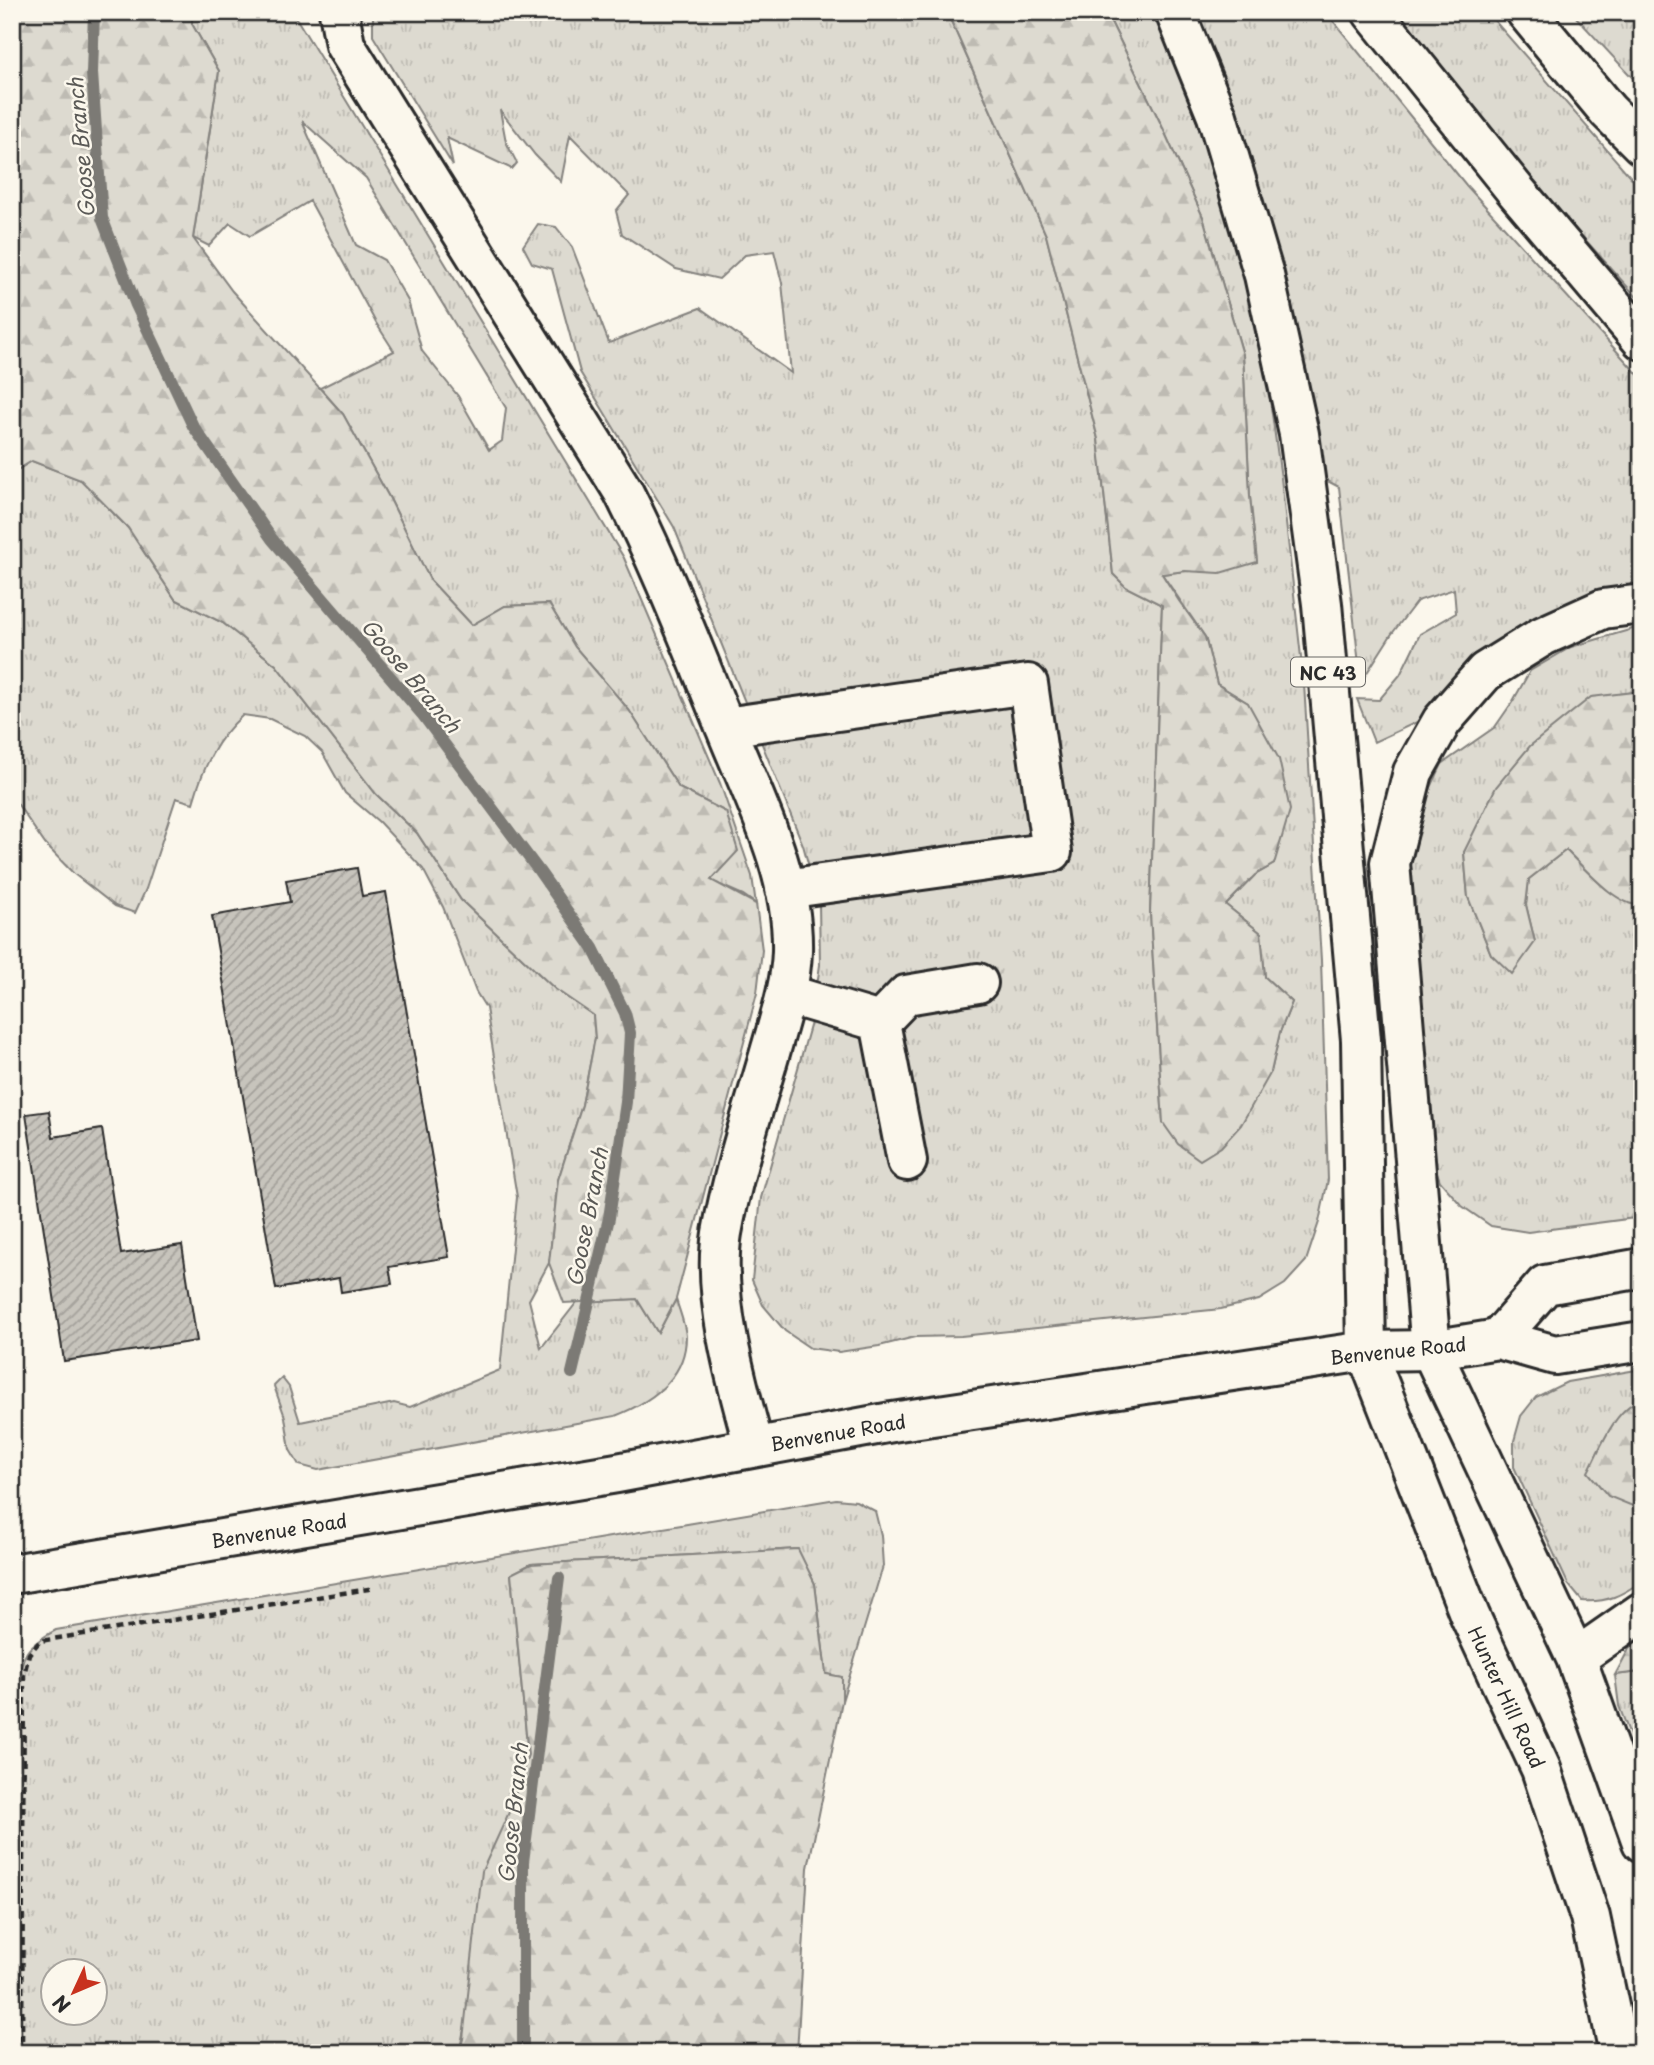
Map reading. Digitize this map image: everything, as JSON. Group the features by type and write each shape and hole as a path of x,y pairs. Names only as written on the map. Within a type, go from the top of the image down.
{"main road":[{"path":"339,12 345,45 622,491 655,555 773,845 788,902 792,950 786,994 722,1235 721,1287 732,1359 754,1446"},
{"name":"NC 43","path":"1175,12 1217,116 1264,275 1299,434 1322,604 1361,1040 1366,1351"},
{"path":"1371,12 1516,191 1642,340"},
{"path":"1526,12 1608,111 1642,145"},
{"path":"1642,604 1603,609 1543,636 1485,672 1442,721 1413,772 1390,863 1431,1350 1576,1658 1642,1842"},
{"path":"725,727 1028,684 1052,852 785,889"},
{"path":"880,1022 906,995 978,983"},
{"path":"786,994 880,1022"},
{"path":"880,1022 907,1161"},
{"path":"1642,1268 1545,1285 1498,1339 1555,1355 1642,1341"},
{"name":"Benvenue Road","path":"12,1574 617,1474 892,1422 1366,1351 1431,1350 1498,1339"},
{"name":"Hunter Hill Road","path":"1366,1351 1470,1616 1541,1769 1590,1917 1619,2053"},
{"path":"1576,1658 1642,1612"}],"path":[{"path":"22,2053 24,1675 29,1654 40,1641 375,1588"}],"green space":[{"path":"12,12 192,12 192,24 219,71 193,238 232,291 343,414 390,499 430,580 472,625 505,606 549,604 575,647 629,710 679,788 726,812 738,851 711,880 756,904 762,950 757,993 676,1299 658,1333 637,1299 564,1303 549,1263 558,1180 582,1105 595,1038 593,1015 555,989 461,900 417,833 376,794 276,665 223,623 175,599 128,528 81,480 32,461 12,473"},
{"path":"192,12 291,12 298,21 624,558 720,783 752,876 756,904 711,881 726,812 679,788 629,710 575,647 549,604 505,606 472,625 430,580 390,499 343,414 320,388 394,351 310,201 250,236 230,223 209,246 193,238 219,71 192,24","holes":["302,121 366,178 506,408 502,441 489,450 458,396 422,351 408,301 384,260 356,245"]},
{"path":"373,12 947,12 1046,235 1098,439 1113,574 1126,587 1162,605 1150,913 1163,1123 1271,1072 1280,1032 1292,1002 1265,977 1261,933 1226,905 1255,875 1274,864 1248,703 1217,684 1205,637 1162,574 1257,562 1250,497 1243,355 1203,217 1106,12 1153,12 1178,66 1206,149 1261,335 1281,478 1304,684 1321,960 1328,1180 1319,1222 1306,1261 1285,1284 1259,1300 1221,1309 961,1336 915,1337 839,1352 810,1348 785,1331 763,1305 752,1280 761,1198 812,1019 820,965 819,903 803,845 674,527 580,372 552,269 532,263 523,246 538,224 556,227 572,247 609,343 700,308 791,373 782,283 774,251 745,255 719,279 676,269 622,234 616,211 629,195 570,135 561,182 535,155 500,110 506,142 517,163 512,169 447,138 453,166 373,36"},
{"path":"947,12 1106,12 1203,217 1243,355 1250,497 1257,562 1220,573 1185,571 1162,574 1205,637 1217,684 1248,703 1279,759 1290,810 1274,864 1255,875 1226,905 1261,933 1265,977 1292,1002 1280,1032 1271,1072 1241,1125 1221,1147 1200,1160 1178,1144 1163,1123 1150,913 1162,605 1126,587 1113,574 1098,439 1046,235"},
{"path":"1196,12 1326,12 1466,185 1642,379 1642,589 1475,656 1417,722 1374,742 1357,699 1379,700 1400,675 1420,634 1456,613 1454,589 1417,601 1361,682 1339,487 1320,477 1297,346 1268,217 1238,117"},
{"path":"1396,12 1487,12 1642,190 1642,303 1537,186"},
{"path":"1572,12 1642,12 1642,88 1574,15"},
{"path":"32,461 81,480 128,528 175,599 223,623 276,665 376,794 417,833 461,900 555,989 593,1015 595,1038 582,1105 558,1180 549,1263 529,1300 541,1348 577,1302 637,1299 658,1333 676,1299 686,1336 680,1365 664,1387 641,1404 615,1416 318,1470 299,1465 290,1450 285,1417 274,1386 282,1378 289,1387 300,1422 394,1403 410,1407 500,1370 517,1197 486,1008 476,992 443,907 423,869 379,822 345,793 322,752 305,736 270,719 243,715 218,744 201,778 193,803 176,798 146,889 135,913 115,906 74,874 45,844 12,796 12,473"},
{"path":"1642,628 1642,691 1591,698 1464,852 1468,897 1491,954 1535,942 1526,905 1529,879 1566,850 1612,893 1632,904 1642,905 1642,1217 1528,1232 1491,1226 1462,1206 1440,1181 1427,1143 1406,874 1418,815 1442,764 1495,727 1530,671 1571,647"},
{"path":"1642,691 1642,905 1632,904 1611,893 1566,850 1529,879 1526,905 1535,942 1512,974 1491,954 1468,897 1464,852 1496,787 1530,746 1591,697"},
{"path":"1642,1369 1642,1400 1634,1401 1642,1509 1642,1581 1614,1597 1599,1601 1582,1601 1568,1584 1514,1467 1514,1441 1521,1416 1536,1397 1567,1382"},
{"path":"1642,1400 1640,1509 1608,1496 1588,1472 1616,1419 1624,1410"},
{"path":"836,1499 856,1501 875,1511 881,1535 883,1566 842,1701 842,1677 826,1674 815,1584 797,1549 531,1564 511,1574 528,1755 511,1807 459,2053 13,2053 16,1690 26,1653 56,1630"},
{"path":"798,1549 815,1584 826,1674 842,1677 842,1701 808,1868 797,2053 459,2053 463,2039 482,1871 511,1808 528,1755 511,1574 531,1564"},
{"path":"1642,1637 1642,1675 1639,1672 1615,1675 1631,1645"},
{"path":"1640,1672 1642,1767 1619,1706 1615,1675"}],"building":[{"path":"357,868 362,896 386,892 449,1257 389,1267 392,1284 341,1292 339,1278 276,1289 212,916 290,902 286,880"},
{"path":"49,1111 53,1137 102,1129 121,1254 182,1245 197,1341 64,1361 26,1114"}],"waterway":[{"name":"Goose Branch","path":"94,12 92,73 102,218 136,305 193,426 272,539 422,714 539,871 593,948 625,1013 630,1033 626,1102 609,1218 572,1373"},
{"name":"Goose Branch","path":"523,2053 523,1862 559,1578"}]}
